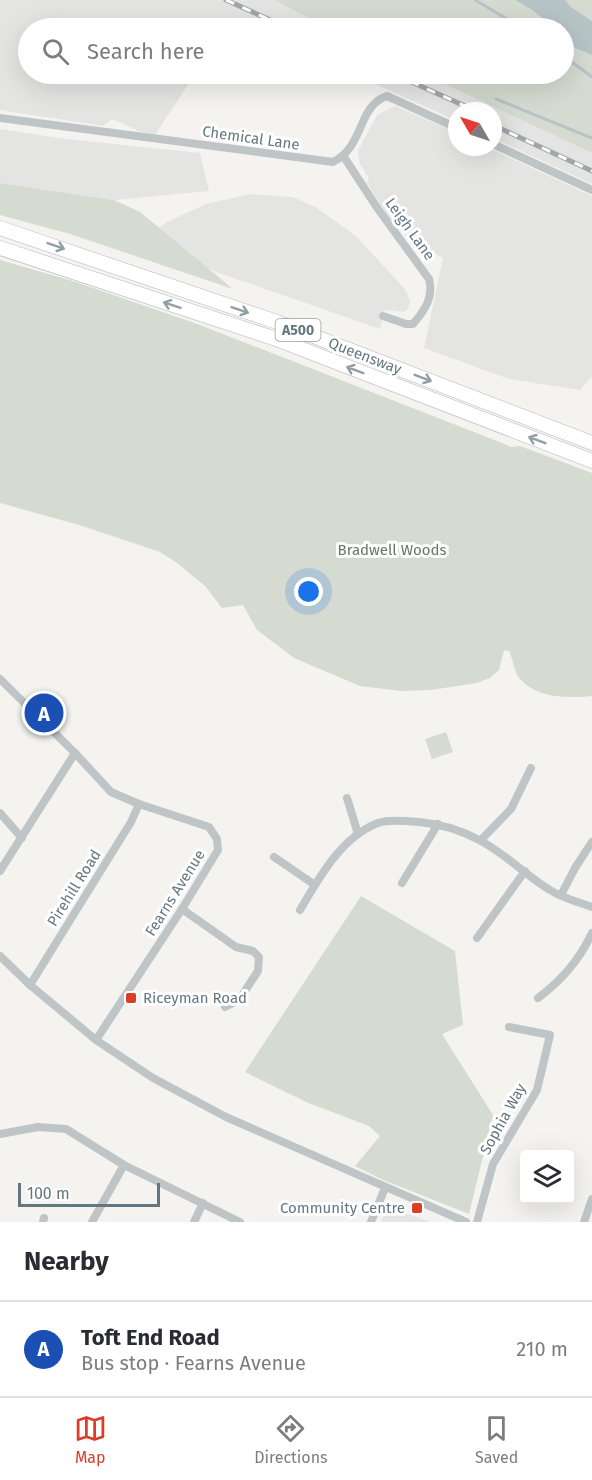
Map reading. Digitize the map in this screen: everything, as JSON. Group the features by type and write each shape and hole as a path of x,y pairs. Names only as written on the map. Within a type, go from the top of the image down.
{"highway":[{"name":"Queensway","path":"0,228 277,322 592,443"},
{"name":"Queensway","path":"0,248 276,339 592,461"}],"street":[{"path":"344,157 353,146 370,107 377,100 387,96 448,124"},
{"name":"Chemical Lane","path":"0,118 323,161 333,162 344,157"},
{"path":"502,148 592,190"},
{"name":"Leigh Lane","path":"344,157 378,209 429,279 432,287 426,307 413,324 406,324 383,316"},
{"name":"Fearns Avenue","path":"0,679 111,792 139,804 209,827 217,839 218,850 96,1040"},
{"path":"0,871 75,753"},
{"path":"481,840 511,809 531,768"},
{"path":"347,798 358,834"},
{"name":"Pirehill Road","path":"30,985 131,822 139,804"},
{"path":"0,813 22,838"},
{"path":"300,910 338,852 358,834 379,822 406,821 454,828 481,840 550,891 592,907"},
{"path":"402,884 438,824"},
{"path":"561,895 592,842"},
{"path":"274,857 315,885"},
{"path":"477,938 525,871"},
{"path":"182,909 236,946 253,951 259,957 258,971 239,1000 225,1007"},
{"path":"538,998 576,961 592,933"},
{"path":"0,956 30,985 96,1040 153,1078 226,1118 466,1222"},
{"name":"Sophia Way","path":"477,1222 493,1164 537,1090 550,1035 509,1026"},
{"path":"0,1134 38,1127 66,1130 124,1165 240,1222"},
{"path":"92,1222 124,1165"},
{"path":"371,1222 385,1188"},
{"path":"584,1222 592,1199"},
{"path":"194,1222 203,1203"}],"shaded area":[{"path":"0,0 274,0 308,18 18,18 18,84 188,84 155,135 141,132 112,119 103,126 0,110"},
{"path":"515,0 565,0 571,7 592,21 592,55 574,46 574,18 542,18"},
{"path":"375,84 447,84 485,102 448,102 448,117"},
{"path":"395,106 448,129 448,156 502,156 502,154 592,196 592,376 580,390 509,379 424,348 443,258 409,239 389,218 367,183 369,178 360,164 358,151 377,115"},
{"path":"502,110 592,153 592,184 502,142"},
{"path":"0,129 66,139 200,153 209,191 114,200 0,183"},
{"path":"250,194 293,197 317,208 355,235 405,289 410,301 408,309 404,312 385,310 380,329 148,248 154,231 167,222 206,204"},
{"path":"391,1208 430,1222 381,1222"}],"green space":[{"path":"274,0 592,0 592,153 502,111 502,102 484,102 445,84 574,84 574,18 308,18"},
{"path":"0,183 114,200 140,212 233,289 70,234 0,215"},
{"name":"Bradwell Woods","path":"0,260 76,282 200,325 511,447 520,446 592,473 592,696 553,696 535,690 519,678 509,651 504,650 499,670 490,678 477,683 431,690 401,691 360,686 294,658 257,630 243,605 222,608 205,586 160,552 79,525 0,503"},
{"path":"446,732 453,752 432,759 425,739"},
{"path":"361,896 455,951 463,1025 442,1034 493,1115 469,1214 381,1179 355,1166 380,1136 369,1126 306,1102 245,1072"}],"waterway":[{"path":"475,0 505,18"},
{"path":"574,64 592,77"},
{"path":"496,99 592,138"}],"railway":[{"path":"226,0 266,18"},
{"path":"416,84 456,102"},
{"path":"502,129 592,171"}],"place":[{"name":"Toft End Road","path":"44,713"},
{"name":"Riceyman Road","path":"131,998"},
{"name":"Community Centre","path":"417,1208"}]}
